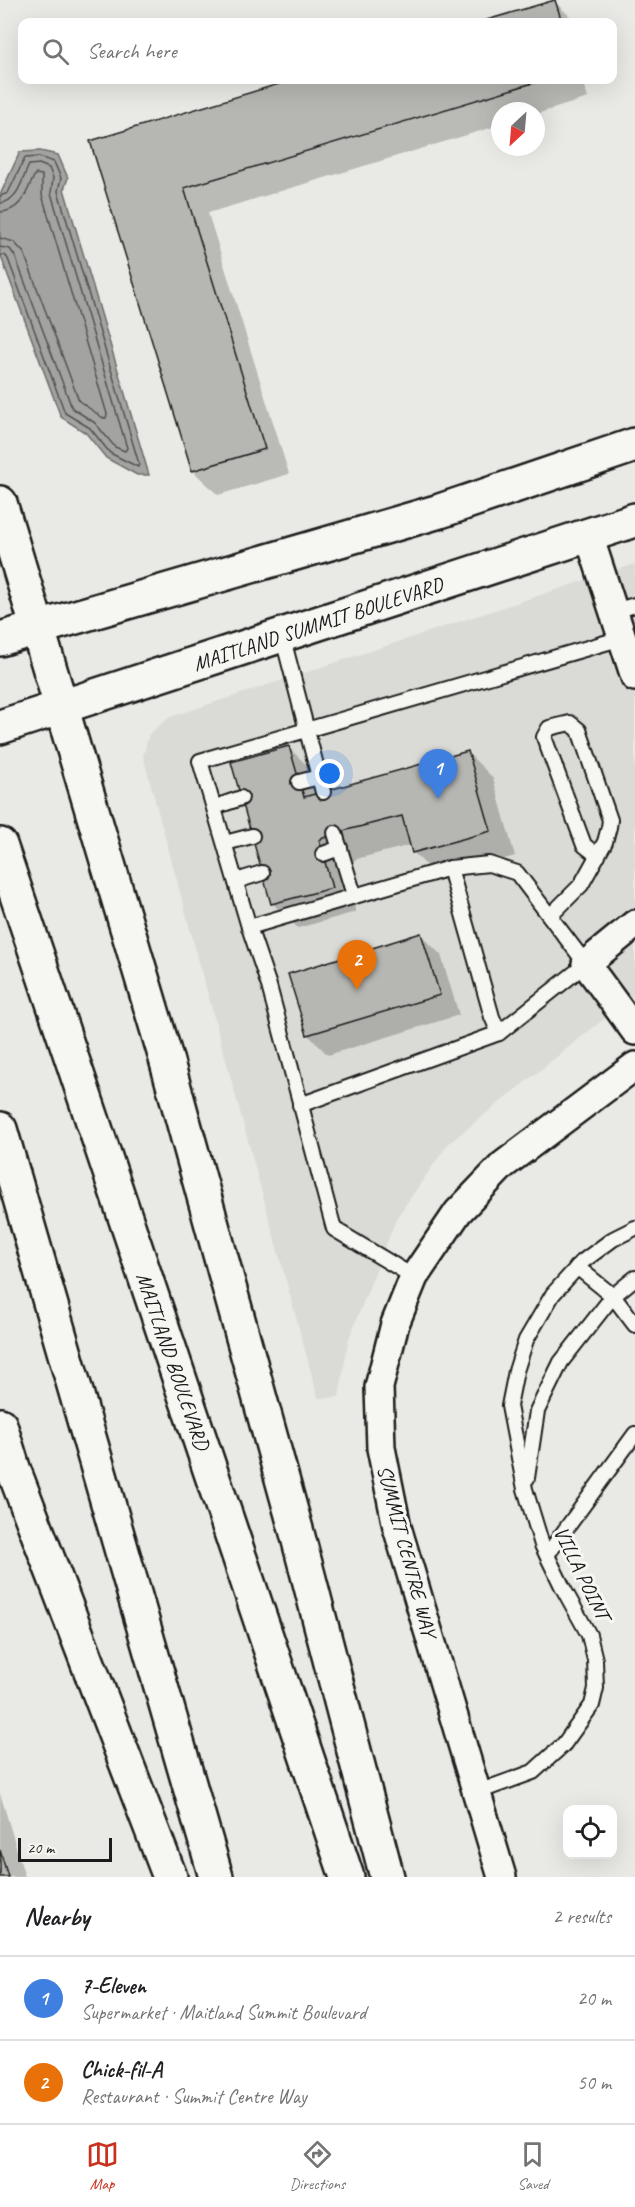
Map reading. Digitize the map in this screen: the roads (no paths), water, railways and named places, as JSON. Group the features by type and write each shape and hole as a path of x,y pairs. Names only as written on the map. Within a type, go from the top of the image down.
{"main road":[{"path":"0,639 440,511 635,445"},
{"path":"0,503 168,1066 312,1587 387,1877"},
{"name":"MAITLAND SUMMIT BOULEVARD","path":"0,727 635,520"},
{"name":"MAITLAND BOULEVARD","path":"0,845 347,1877"},
{"path":"0,1129 216,1877"},
{"path":"0,1425 14,1471 170,1877"}],"street":[{"path":"589,536 624,608 622,638 635,677"},
{"path":"635,924 586,964 635,1031"},
{"name":"SUMMIT CENTRE WAY","path":"502,1877 397,1527 381,1448 379,1387 395,1324 414,1277 458,1212 503,1165 635,1065"}],"lane":[{"path":"282,635 323,792"},
{"path":"414,1277 334,1229 269,986 249,927 200,760 622,638"},
{"path":"550,916 581,885 598,856 608,836 610,820 579,730 570,723 549,728 544,737 584,844 598,856"},
{"path":"299,782 319,777"},
{"path":"215,807 241,798"},
{"path":"335,833 354,895"},
{"path":"225,843 252,836"},
{"path":"323,854 340,848"},
{"path":"249,927 450,868 489,864 517,873 586,964 499,1033 300,1105"},
{"path":"450,868 492,1017 499,1033"},
{"path":"236,881 262,873"},
{"name":"VILLA POINT","path":"475,1792 532,1772 564,1744 592,1705 596,1688 595,1660 590,1635 562,1588 547,1555 525,1489 509,1406 516,1371 526,1340 553,1294 577,1267 613,1239 635,1228"},
{"path":"577,1267 613,1296 635,1325"},
{"name":"VILLA POINT","path":"525,1489 537,1411 561,1362 613,1296 635,1278"},
{"path":"547,1555 635,1434"}],"water":[{"path":"40,151 58,155 68,178 64,189 149,475 137,475 106,458 86,433 61,417 0,254 0,195 20,152"}],"place":[{"name":"7-Eleven","path":"438,799"},
{"name":"Chick-fil-A","path":"357,990"}]}
